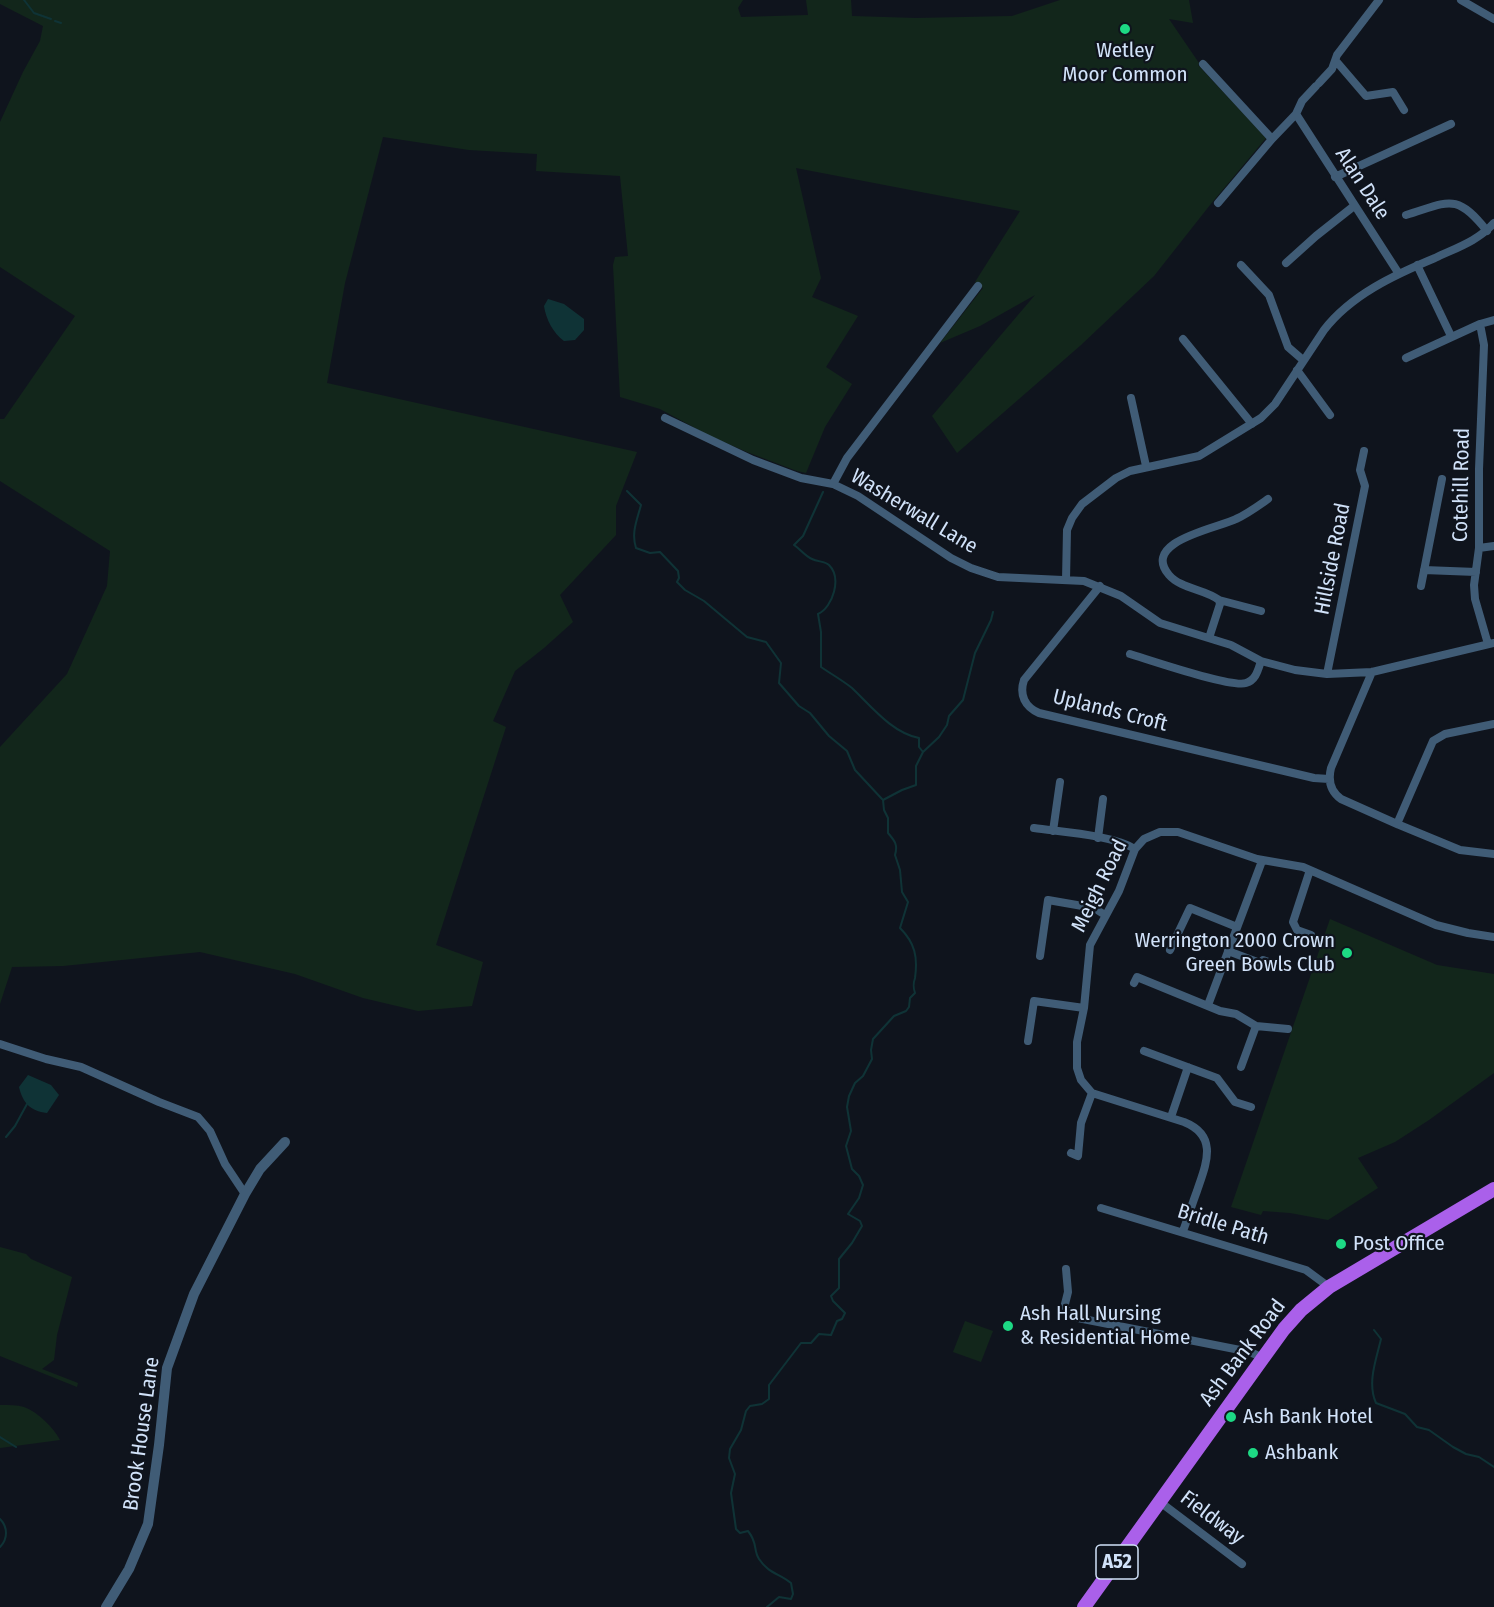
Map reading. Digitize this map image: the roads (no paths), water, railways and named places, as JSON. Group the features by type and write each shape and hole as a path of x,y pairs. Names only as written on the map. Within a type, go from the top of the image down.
{"highway":[{"name":"Ash Bank Road","path":"1084,1607 1284,1329 1301,1310 1329,1287 1491,1195"}],"street":[{"path":"1218,203 1296,114 1302,101 1332,69 1337,55 1379,0"},
{"path":"1461,0 1494,19"},
{"path":"1336,61 1366,96 1393,92 1404,110"},
{"path":"1203,64 1215,69 1272,139"},
{"name":"Alan Dale","path":"1296,114 1399,274"},
{"path":"1335,177 1451,124"},
{"path":"1406,215 1446,204 1456,204 1472,212 1487,231"},
{"path":"1288,257 1354,206"},
{"path":"1066,580 1066,537 1077,511 1088,499 1116,478 1130,471 1199,456 1261,418 1275,404 1332,319 1361,297 1399,274 1473,241 1494,223"},
{"path":"1417,266 1451,336"},
{"path":"1243,271 1269,295 1288,347 1303,360"},
{"path":"833,484 848,458 978,286"},
{"path":"1406,358 1451,336 1494,320"},
{"name":"Cotehill Road","path":"1480,324 1484,345 1479,469 1479,548 1475,599 1491,644"},
{"path":"1183,339 1252,424"},
{"path":"1297,370 1330,415"},
{"path":"1131,398 1146,466"},
{"name":"Washerwall Lane","path":"665,418 753,460 801,478 833,484 858,496 928,543 971,568 998,577 1084,581 1100,586 1121,596 1160,623 1231,645 1261,661 1295,670 1327,674 1372,672 1491,644"},
{"name":"Hillside Road","path":"1327,674 1365,486 1360,470 1364,451"},
{"path":"1421,586 1442,479"},
{"path":"1261,611 1220,600 1172,577 1165,565 1166,551 1178,540 1236,519 1268,500"},
{"path":"1479,548 1494,546"},
{"path":"1424,570 1476,572"},
{"name":"Uplands Croft","path":"1100,586 1024,680 1022,692 1029,707 1040,713 1150,740 1314,778 1329,779"},
{"path":"1209,638 1220,600"},
{"path":"1131,654 1210,678 1239,684 1247,683 1254,678 1261,661"},
{"path":"1372,672 1331,768 1329,779 1332,791 1341,799 1460,850 1494,854"},
{"path":"1397,824 1432,741 1445,734 1494,724"},
{"path":"1053,831 1060,782"},
{"path":"1098,838 1103,799"},
{"path":"1034,828 1098,838 1128,845 1135,849"},
{"name":"Meigh Road","path":"1092,1093 1081,1080 1076,1061 1090,945 1119,891 1135,849 1149,836 1172,831 1262,861 1310,870 1436,925 1494,937"},
{"path":"1208,1005 1262,861"},
{"path":"1310,870 1293,922 1297,930 1311,935"},
{"path":"1040,957 1048,900 1094,908 1105,915"},
{"path":"1170,950 1190,908 1237,927"},
{"path":"1228,951 1260,963 1263,960 1285,968"},
{"path":"1134,983 1137,977 1220,1011 1236,1014 1256,1026 1288,1029"},
{"path":"1028,1041 1034,1001 1084,1008"},
{"path":"1241,1067 1256,1026"},
{"path":"0,1044 46,1059 81,1066 159,1102 198,1117 210,1131 225,1164 245,1194"},
{"path":"1144,1051 1217,1078 1235,1102 1251,1107"},
{"path":"1171,1118 1188,1066"},
{"path":"1071,1153 1078,1156 1081,1123 1092,1093 1194,1127 1202,1136 1208,1150 1207,1164 1183,1231"},
{"name":"Brook House Lane","path":"106,1607 129,1569 148,1524 167,1368 194,1294 245,1194 260,1169 285,1142"},
{"name":"Bridle Path","path":"1101,1208 1306,1270 1329,1287"},
{"path":"1066,1269 1068,1292 1064,1308 1078,1318 1250,1352 1263,1358"},
{"name":"Fieldway","path":"1160,1502 1242,1564"}],"waterway":[{"path":"24,0 34,13 51,19"},
{"path":"55,21 61,23"},
{"path":"627,491 641,505 634,532 636,548 650,553 660,552 678,571 677,582 685,590 704,601 747,637 766,642 781,663 779,683 799,706 810,713 829,736 847,751 855,770 882,799"},
{"path":"823,492 803,536 794,545 810,558 829,565 835,577 832,599 818,614 821,632 821,667 852,688 891,725 919,738 919,747 923,752"},
{"path":"883,800 916,785 916,766 923,752 939,737 947,725 949,716 963,700 975,653 993,612"},
{"path":"767,1607 779,1597 791,1599 793,1594 791,1583 770,1571 763,1564 757,1556 753,1539 748,1531 740,1533 736,1529 731,1493 735,1474 729,1458 730,1449 741,1430 746,1411 750,1406 762,1404 769,1399 769,1385 801,1343 811,1343 819,1334 831,1335 837,1321 842,1319 845,1313 831,1296 839,1288 839,1259 862,1226 860,1221 848,1214 859,1198 863,1185 859,1176 852,1169 846,1146 851,1131 847,1107 849,1096 872,1059 873,1039 894,1016 906,1011 910,998 915,993 914,951 909,939 900,928 908,902 902,892 900,870 895,855 896,846 888,833 888,818 883,800"},
{"path":"6,1137 27,1104"},
{"path":"1374,1330 1381,1339 1372,1379 1376,1403 1405,1414 1417,1427 1429,1430 1453,1447 1466,1454 1479,1457 1494,1467"},
{"path":"0,1437 16,1447"},
{"path":"0,1519 6,1533 0,1547"}],"place":[{"name":"Wetley Moor Common","path":"1125,29"},
{"name":"Werrington 2000 Crown Green Bowls Club","path":"1347,953"},
{"name":"Post Office","path":"1341,1244"},
{"name":"Ash Hall Nursing & Residential Home","path":"1008,1326"},
{"name":"Ash Bank Hotel","path":"1231,1417"},
{"name":"Ashbank","path":"1253,1453"}]}
